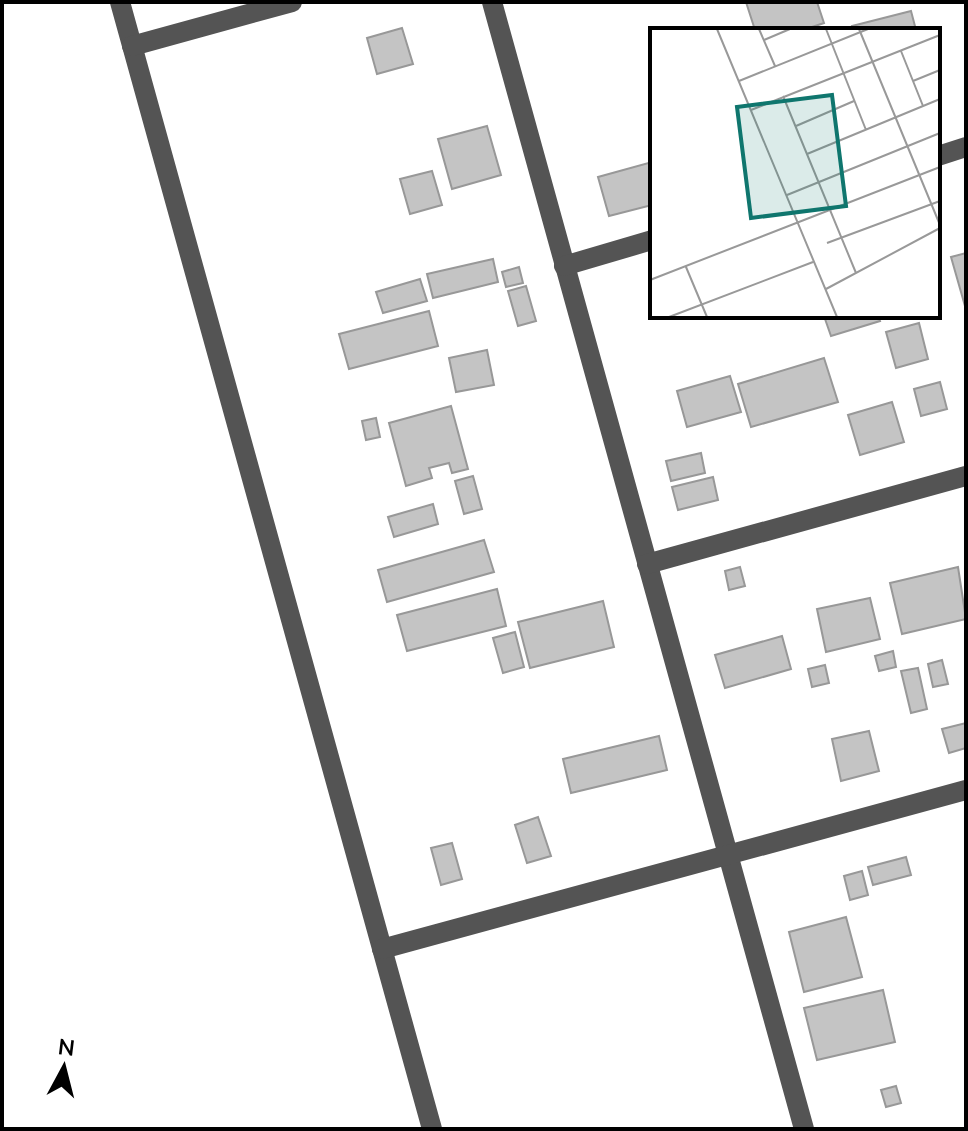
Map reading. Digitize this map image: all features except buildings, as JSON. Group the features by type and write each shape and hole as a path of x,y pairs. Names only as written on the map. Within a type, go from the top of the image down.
{"street":[{"path":"120,2 432,1129"},
{"path":"132,46 292,2"},
{"path":"492,2 804,1129"},
{"path":"940,155 966,147"},
{"path":"564,266 650,241"},
{"path":"647,564 966,476"},
{"path":"382,949 966,790"}]}
